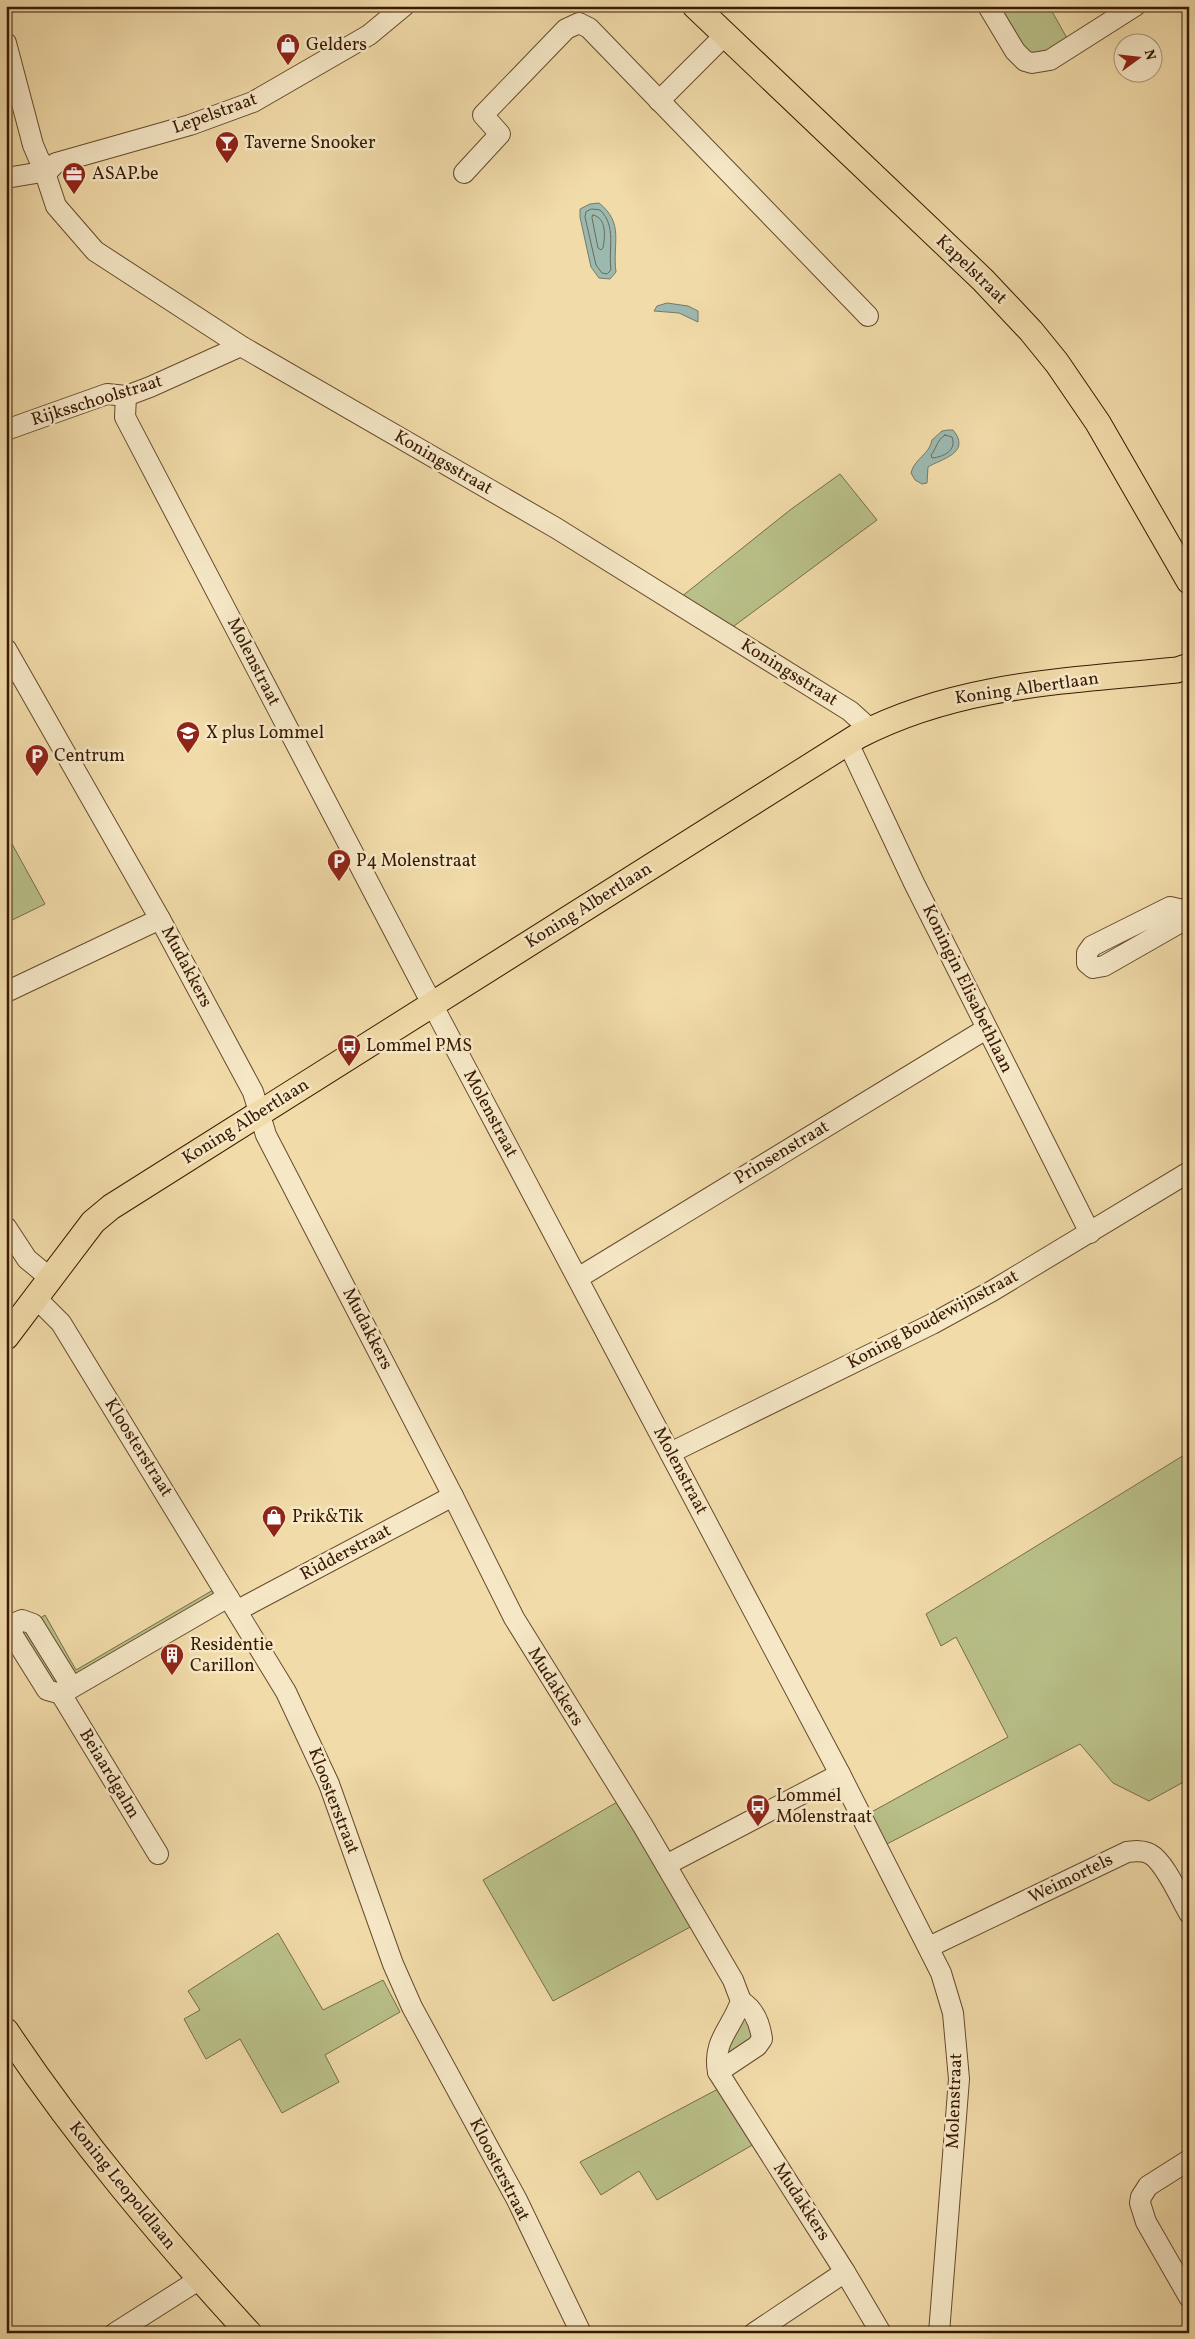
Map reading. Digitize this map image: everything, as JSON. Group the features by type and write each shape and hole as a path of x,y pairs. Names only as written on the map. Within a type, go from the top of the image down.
{"main road":[{"name":"Kapelstraat","path":"699,8 725,35 983,280 1031,331 1062,371 1098,423 1189,580"},
{"name":"Koning Albertlaan","path":"6,1337 100,1214 848,743 871,730 926,707 984,692 1177,670 1189,666"},
{"name":"Koning Leopoldlaan","path":"6,2031 73,2127 108,2172 248,2333"}],"street":[{"name":"Lepelstraat","path":"6,178 48,171 56,163 190,125 253,102 369,35 404,6"},
{"path":"988,6 1015,51 1025,61 1032,63 1050,60 1135,6"},
{"path":"464,173 500,134 483,115 566,29 579,23 589,28 868,316"},
{"path":"659,101 725,35"},
{"name":"Koningsstraat","path":"6,43 34,145 39,159 48,171 46,176 56,206 95,251 242,346 556,528 850,711 871,730"},
{"name":"Rijksschoolstraat","path":"6,430 107,394 126,396 242,346"},
{"name":"Molenstraat","path":"126,396 125,417 433,1005 840,1774 941,1973 953,2013 959,2079 939,2333"},
{"name":"Mudakkers","path":"6,649 160,919 253,1092 266,1135 454,1496 514,1618 734,1980 741,2001 750,2006 757,2020 762,2039 756,2046 718,2072 845,2272 881,2333"},
{"name":"Koningin Elisabethlaan","path":"848,743 986,1029 1090,1233"},
{"path":"6,992 160,919"},
{"name":"Prinsenstraat","path":"578,1278 986,1029"},
{"name":"Koning Boudewijnstraat","path":"670,1454 992,1291 1189,1172"},
{"path":"6,1227 27,1259 50,1278"},
{"name":"Kloosterstraat","path":"36,1298 61,1323 286,1692 316,1753 346,1830 393,1964 412,2007 517,2200 581,2333"},
{"name":"Ridderstraat","path":"233,1604 454,1496"},
{"name":"Beiaardgalm","path":"158,1854 66,1690 233,1604"},
{"path":"666,1866 840,1774"},
{"name":"Weimortels","path":"929,1947 1127,1852 1140,1851 1150,1853 1159,1861 1189,1913"},
{"path":"718,2072 718,2045 741,2001"},
{"path":"1189,2160 1148,2186 1141,2197 1140,2203 1146,2222 1189,2298"},
{"path":"754,2333 845,2272"},
{"path":"115,2333 200,2279"}],"green space":[{"path":"996,6 1049,6 1068,40 1047,53 1028,55"},
{"path":"840,474 877,520 730,629 681,597 790,510"},
{"path":"6,833 45,904 6,923"},
{"path":"1189,1452 1189,1779 1149,1801 1113,1783 1080,1744 883,1846 866,1815 1008,1737 956,1637 941,1646 926,1614"},
{"path":"213,1590 215,1596 73,1678 39,1619 45,1615 76,1670"},
{"path":"25,1630 31,1631 58,1680 51,1684 21,1633"},
{"path":"619,1801 694,1925 553,2001 483,1880"},
{"path":"278,1933 323,2010 383,1980 400,2012 325,2055 339,2082 282,2113 240,2039 206,2059 184,2019 200,2010 188,1991"},
{"path":"742,2013 755,2035 726,2061 722,2052"},
{"path":"718,2089 756,2143 657,2200 639,2171 601,2195 580,2162"}],"water":[{"path":"599,203 607,211 615,226 616,272 610,279 599,278 591,267 580,217 580,209 590,204"},
{"path":"667,303 688,306 698,311 698,322 679,313 654,311 657,306"},
{"path":"953,430 958,438 957,450 947,458 928,467 927,483 922,484 915,480 911,473 913,468 931,445 932,440 942,431"}],"place":[{"name":"Gelders","path":"288,66"},
{"name":"Taverne Snooker","path":"227,164"},
{"name":"ASAP.be","path":"74,195"},
{"name":"X plus Lommel","path":"188,754"},
{"name":"Centrum","path":"37,777"},
{"name":"P4 Molenstraat","path":"339,882"},
{"name":"Lommel PMS","path":"349,1067"},
{"name":"Prik&Tik","path":"274,1538"},
{"name":"Residentie Carillon","path":"172,1676"},
{"name":"Lommel Molenstraat","path":"758,1827"}]}
